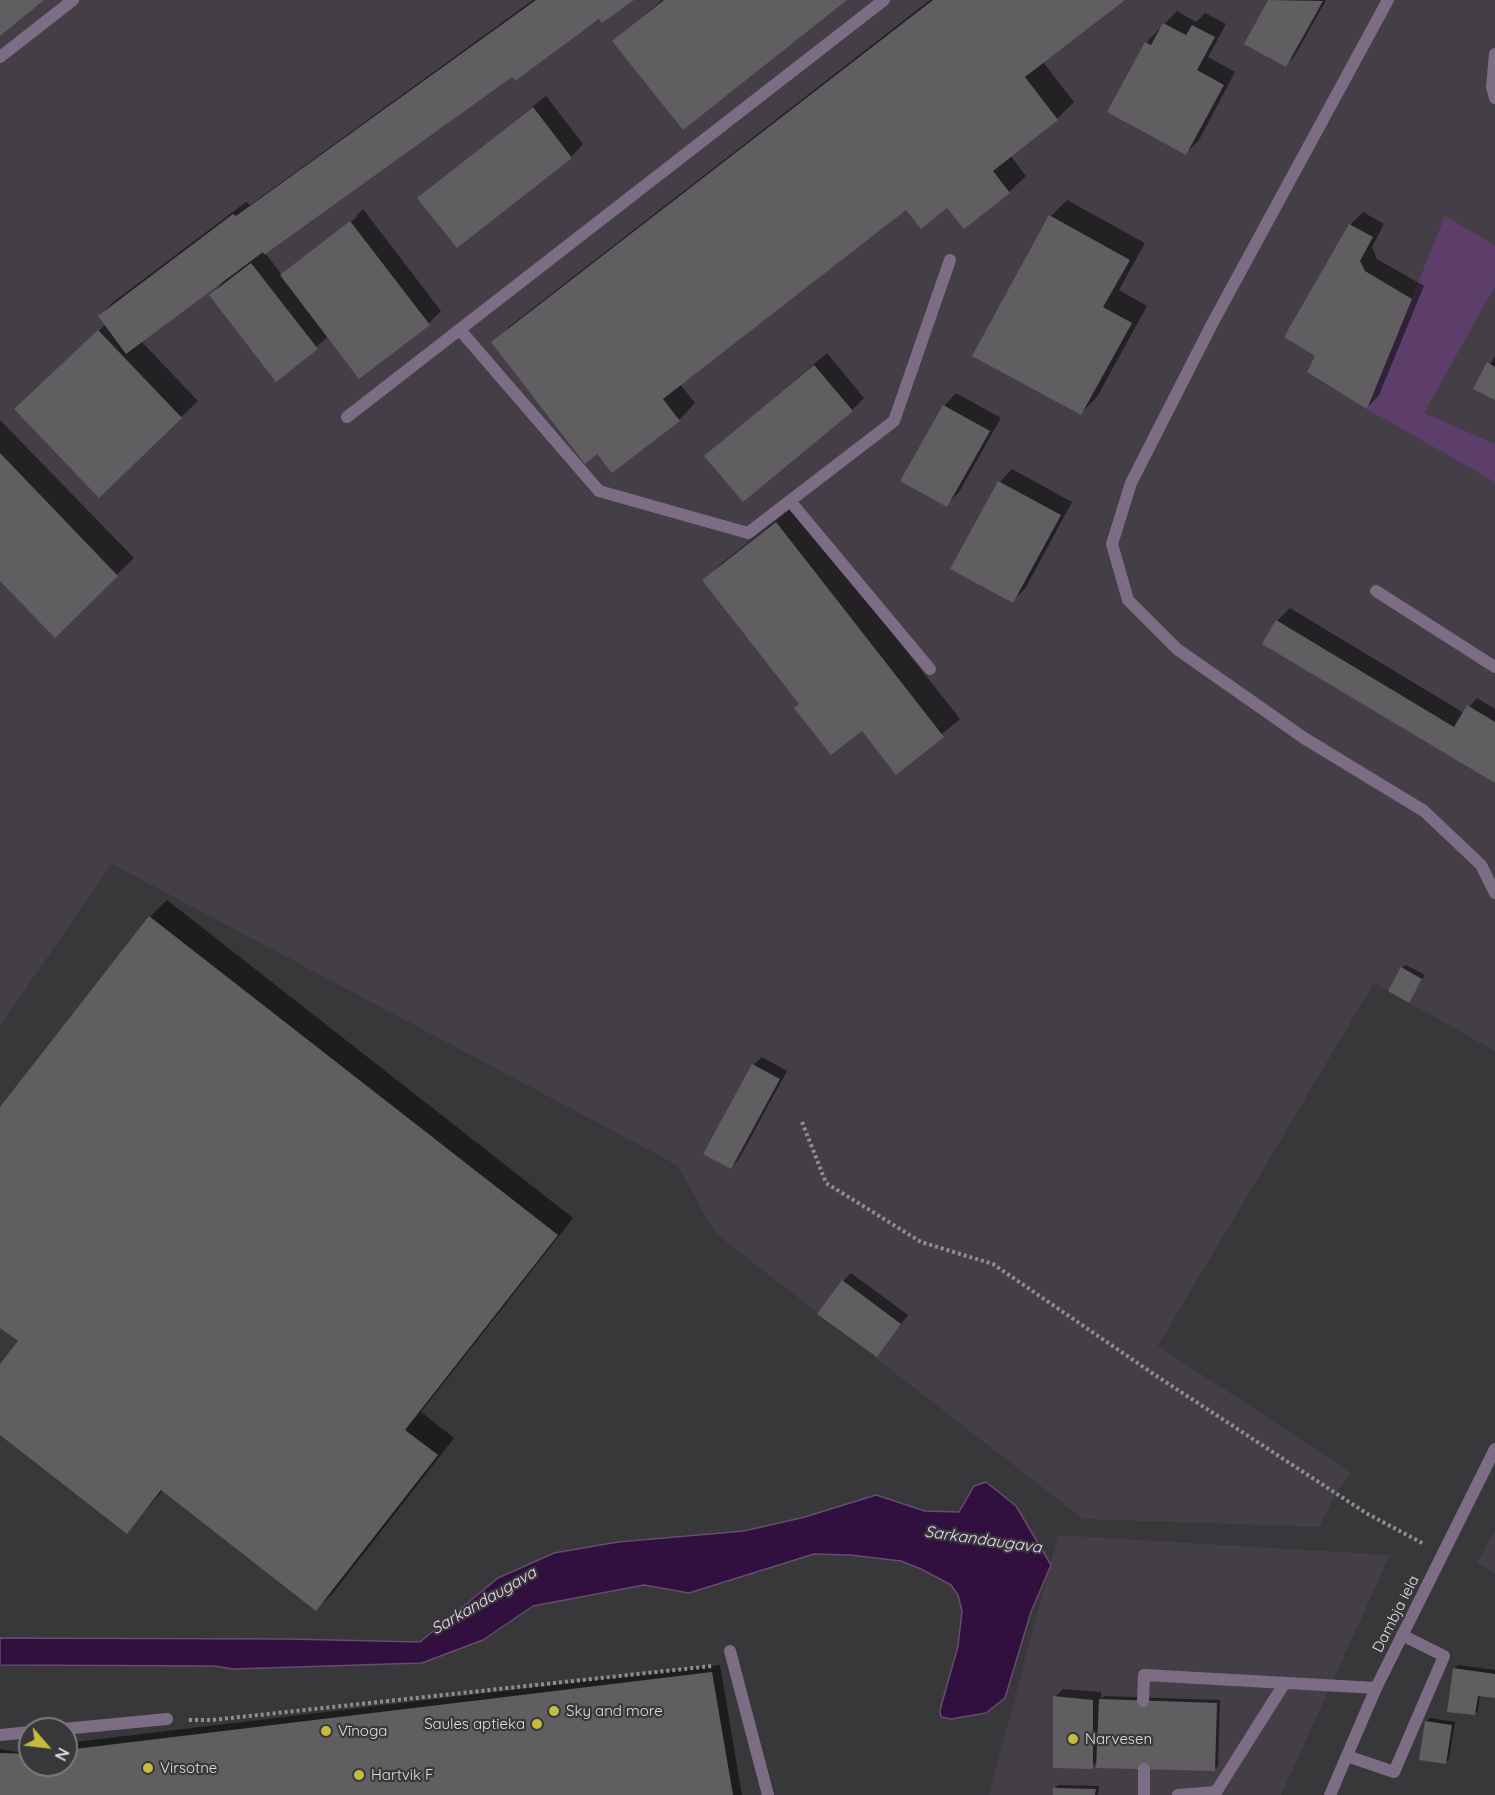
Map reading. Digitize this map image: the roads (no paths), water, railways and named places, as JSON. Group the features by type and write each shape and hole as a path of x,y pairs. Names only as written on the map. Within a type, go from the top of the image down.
{"street":[{"path":"0,57 73,0"},
{"path":"347,417 884,0"},
{"path":"1388,0 1212,324 1131,483 1113,544 1128,600 1177,649 1304,738 1424,811 1481,865 1495,893"},
{"path":"1495,54 1492,87 1495,98"},
{"path":"460,330 599,491 748,533 894,421 950,260"},
{"path":"790,501 930,669"},
{"path":"1376,591 1495,667"},
{"name":"Dambja iela","path":"1330,1795 1376,1688 1495,1449"},
{"path":"1347,1756 1394,1772 1444,1656 1402,1635"},
{"path":"730,1651 768,1795"},
{"path":"1143,1701 1144,1676 1376,1688"},
{"path":"1179,1795 1216,1792 1284,1684"},
{"path":"78,1728 167,1719"},
{"path":"0,1735 18,1733"},
{"path":"1144,1769 1144,1795"}],"water":[{"name":"Sarkandaugava","path":"986,1482 1016,1506 1051,1565 1031,1612 1005,1698 986,1713 951,1719 941,1717 940,1710 958,1646 962,1611 958,1595 951,1585 901,1561 850,1555 814,1554 689,1593 644,1585 533,1606 483,1640 422,1663 233,1669 215,1666 0,1665 0,1638 420,1642 498,1578 554,1553 618,1542 744,1531 805,1517 876,1495 925,1511 959,1512 974,1486"}],"place":[{"name":"Sky and more","path":"554,1711"},
{"name":"Saules aptieka","path":"537,1724"},
{"name":"Vīnoga","path":"326,1731"},
{"name":"Narvesen","path":"1073,1739"},
{"name":"Virsotne","path":"148,1768"},
{"name":"Hartvik F","path":"359,1775"}]}
